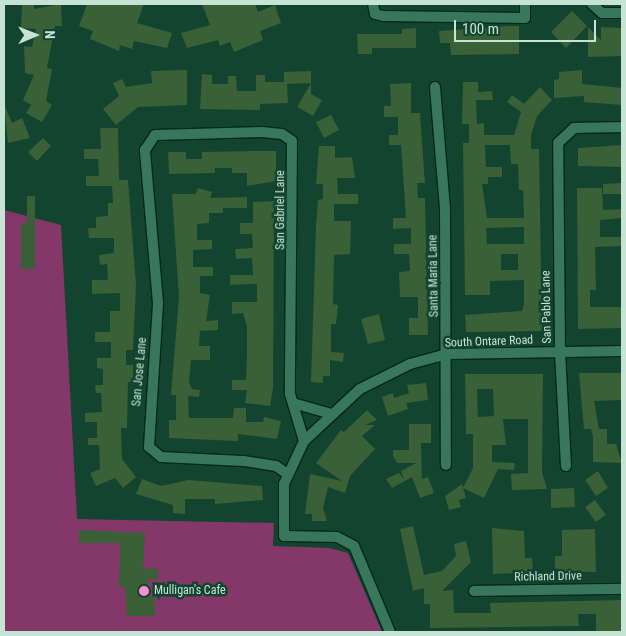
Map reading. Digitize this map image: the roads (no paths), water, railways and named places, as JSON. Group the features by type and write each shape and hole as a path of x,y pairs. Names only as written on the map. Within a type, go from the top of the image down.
{"street":[{"path":"373,4 375,14 383,16 525,18 524,4"},
{"path":"592,4 602,13 622,13"},
{"name":"Santa Maria Lane","path":"435,87 444,199 447,354 446,464"},
{"name":"San Pablo Lane","path":"566,466 560,352 558,148 560,138 574,128 622,126"},
{"name":"San Gabriel Lane","path":"145,155 154,135 169,132 262,132 282,134 292,141 294,300 289,373 293,403 304,441"},
{"name":"San Jose Lane","path":"145,155 158,303 148,447 161,457 243,461 276,466 286,473"},
{"name":"South Ontare Road","path":"390,632 354,546 337,537 284,536 286,473 304,441 331,414 381,377 447,354 622,351"},
{"path":"293,403 331,414"},
{"name":"Richland Drive","path":"474,591 622,588"}],"place":[{"name":"Mulligan's Cafe","path":"144,591"}]}
